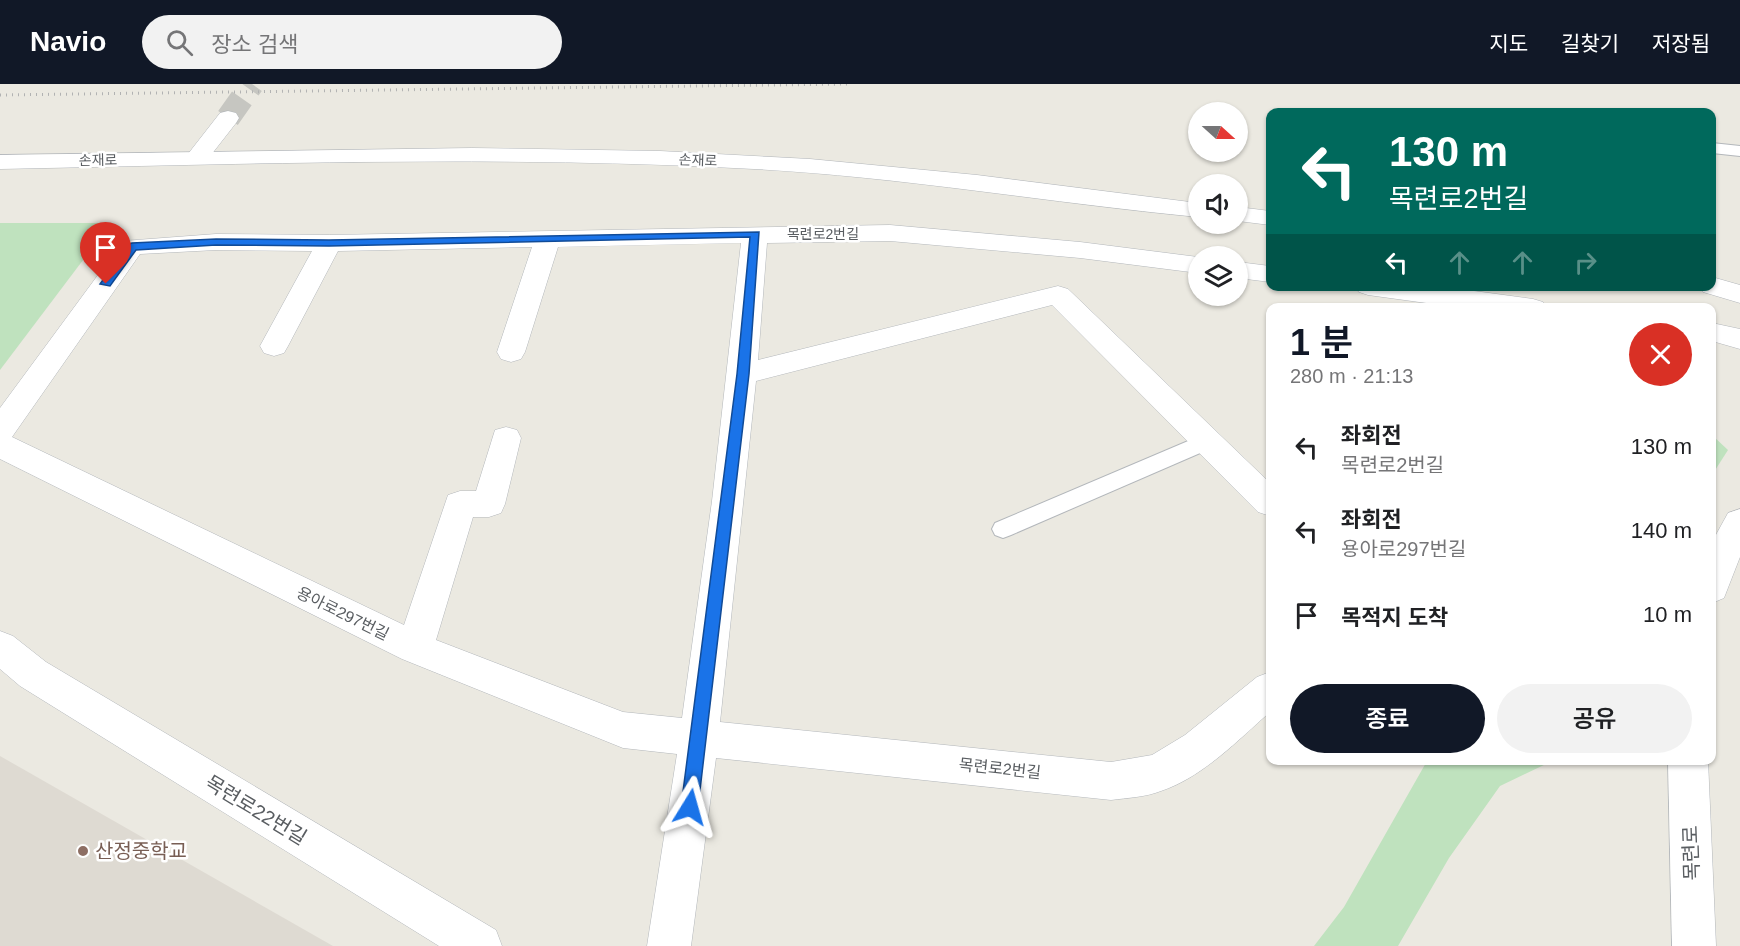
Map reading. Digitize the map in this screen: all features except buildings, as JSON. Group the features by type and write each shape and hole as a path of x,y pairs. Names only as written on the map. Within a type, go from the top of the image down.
{"street":[{"path":"196,159 228,118"},
{"name":"손재로","path":"0,162 586,157 743,162 866,171 1188,209"},
{"path":"1248,215 1266,218"},
{"name":"목련로2번길","path":"0,431 132,247 216,242 329,243 890,233 1080,250 1188,264"},
{"path":"669,946 700,737 743,374 756,234"},
{"path":"511,352 549,239"},
{"path":"274,346 329,243"},
{"path":"743,374 1058,295 1080,250"},
{"path":"1248,271 1266,274"},
{"path":"1716,274 1740,277"},
{"path":"1716,287 1740,294"},
{"path":"1405,291 1493,303"},
{"path":"1058,295 1266,499"},
{"path":"1716,333 1740,339"},
{"path":"415,648 460,504 489,504 506,438"},
{"name":"용아로297번길","path":"0,445 415,648 623,730 700,737"},
{"path":"1716,577 1730,537 1740,522"},
{"name":"목련로22번길","path":"0,647 17,675 480,946"},
{"name":"목련로2번길","path":"700,737 1111,781 1159,773 1199,748 1266,691"},
{"name":"목련로","path":"1688,765 1694,946"}],"lane":[{"path":"1716,148 1740,151"},
{"path":"1003,529 1208,441"}],"shaded area":[{"name":"산정중학교","path":"0,756 333,946 0,946"}],"green space":[{"path":"0,223 111,223 0,370"},
{"path":"1716,439 1728,450 1716,469"},
{"path":"1425,765 1544,765 1500,786 1449,858 1398,946 1314,946 1344,907"}],"tunnel":[{"path":"228,118 252,84"}],"railway":[{"path":"0,95 849,84"}],"place":[{"name":"산정중학교","path":"83,851"}],"route":[{"path":"106,284 132,247 216,242 329,243 664,238 756,234 743,374 690,807"}]}
